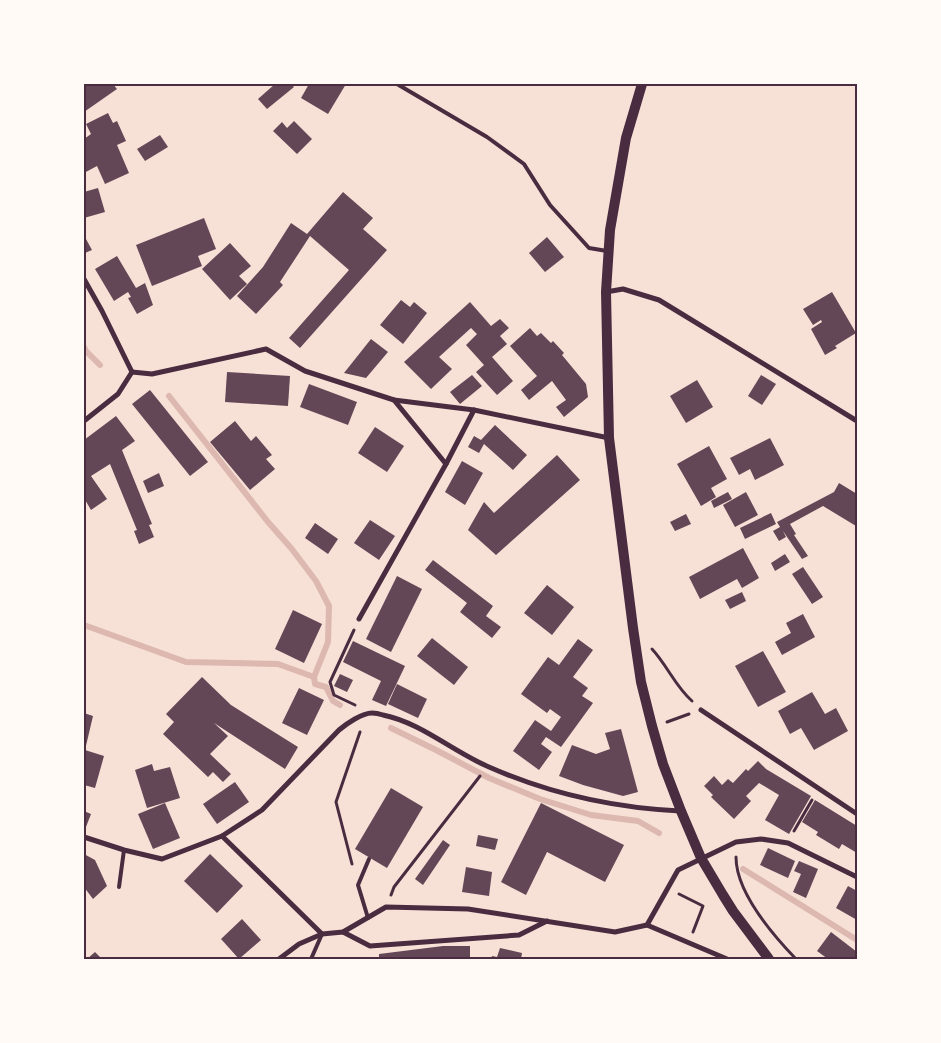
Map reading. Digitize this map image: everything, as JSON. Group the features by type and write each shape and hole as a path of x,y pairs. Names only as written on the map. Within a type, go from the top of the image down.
{"main road":[{"path":"642,84 626,138 610,230 606,292 609,438 633,628 641,682 652,726 663,764 681,811 701,858 733,911 770,959"}],"street":[{"path":"84,279 132,372"},
{"path":"606,292 623,289 659,300 857,421"},
{"path":"132,372 152,374 266,349 305,371 394,400 474,410 609,438"},
{"path":"84,421 118,394 132,372"},
{"path":"394,400 446,464"},
{"path":"359,618 446,464 474,410"},
{"path":"702,710 857,814"},
{"path":"84,837 162,860 222,836 262,810 348,722 372,713 391,717 408,724 486,766 530,784 599,801 652,810 681,811"},
{"path":"222,836 322,934"},
{"path":"647,925 678,870 736,842 761,839 788,843 857,877"},
{"path":"279,959 298,944 322,934 342,932 386,907 468,909 615,932 647,925 727,959"},
{"path":"342,932 370,946 520,935 547,921"}],"lane":[{"path":"397,84 487,137 524,164 550,205 589,248 609,251"},
{"path":"119,887 124,850"},
{"path":"368,918 358,886 369,860"},
{"path":"311,959 322,934"}],"path":[{"path":"359,618 330,682 334,695 372,713"},
{"path":"652,648 682,692 702,710"},
{"path":"652,726 702,710"},
{"path":"358,886 336,802 360,731"},
{"path":"386,907 394,887 476,783"},
{"path":"788,843 808,806"},
{"path":"736,842 736,868 742,886 749,899 781,943 796,959"},
{"path":"668,887 702,906 692,933 700,948"}],"building":[{"path":"86,84 113,84 117,89 84,112 84,86"},
{"path":"275,84 291,84 294,87 267,109 258,99"},
{"path":"309,84 346,84 328,114 301,98"},
{"path":"108,113 113,123 117,121 126,141 117,145 129,173 105,184 97,166 84,173 84,139 91,134 86,124"},
{"path":"294,121 312,139 297,154 273,131 282,122 287,128"},
{"path":"160,135 168,147 145,161 137,149"},
{"path":"98,188 105,212 84,218 84,192"},
{"path":"343,192 373,218 363,229 387,250 300,348 289,338 349,270 310,236 280,282 283,285 256,314 237,296 263,267 291,223 307,234"},
{"path":"204,218 216,249 198,256 202,266 152,286 136,245"},
{"path":"547,237 564,257 545,272 529,253"},
{"path":"86,239 92,250 85,253 84,240"},
{"path":"230,243 251,266 239,276 247,284 230,300 202,269"},
{"path":"117,256 136,288 145,283 153,305 137,314 128,298 131,297 128,292 114,301 95,269"},
{"path":"832,292 856,333 835,346 837,348 825,355 811,329 822,322 821,320 813,325 803,309"},
{"path":"401,300 410,307 414,302 427,313 403,344 380,325"},
{"path":"470,302 491,326 500,319 509,328 500,336 507,344 492,357 513,381 497,395 476,372 484,365 466,345 477,334 471,328 439,357 452,369 431,389 404,362"},
{"path":"530,328 537,336 541,333 551,343 553,341 586,384 588,397 564,417 556,407 566,400 552,381 529,400 521,390 537,376 510,346"},
{"path":"371,339 388,352 366,378 344,373"},
{"path":"227,372 290,376 288,406 225,402"},
{"path":"472,375 482,386 460,404 450,392"},
{"path":"761,375 776,384 762,405 748,396"},
{"path":"697,380 713,407 686,423 670,396"},
{"path":"309,384 357,402 348,425 300,407"},
{"path":"150,390 208,462 190,476 132,404"},
{"path":"116,416 135,441 122,450 152,524 149,525 154,537 139,544 134,531 137,530 110,464 91,476 107,499 91,510 84,498 84,440"},
{"path":"235,421 251,441 256,436 272,455 266,459 275,469 250,490 210,442"},
{"path":"495,425 527,455 513,470 484,444 479,453 468,447 474,436 481,440"},
{"path":"375,427 404,446 387,472 358,453"},
{"path":"770,438 784,465 755,480 750,469 739,475 730,458"},
{"path":"709,446 727,479 711,488 716,497 701,506 677,464"},
{"path":"557,455 580,480 496,555 468,530 484,502 494,513"},
{"path":"462,461 483,473 465,505 445,492"},
{"path":"159,473 164,486 148,493 143,481"},
{"path":"839,483 857,494 856,526 823,506 790,524 796,534 794,535 808,556 802,559 783,531 786,537 779,541 773,531 780,527 777,522 834,492"},
{"path":"728,492 732,499 714,508 711,501"},
{"path":"746,492 758,515 735,527 723,505"},
{"path":"771,513 776,524 745,539 740,528"},
{"path":"686,514 691,524 675,531 670,522"},
{"path":"370,520 395,536 379,560 354,543"},
{"path":"315,523 338,539 328,554 305,538"},
{"path":"743,548 759,578 742,588 737,579 700,599 689,577"},
{"path":"785,554 790,562 775,571 771,563"},
{"path":"433,560 493,606 486,616 501,627 492,638 460,612 467,603 425,570"},
{"path":"803,567 823,597 812,604 792,574"},
{"path":"397,576 422,589 391,652 366,639"},
{"path":"547,585 574,607 552,635 524,613"},
{"path":"742,592 746,601 730,609 725,600"},
{"path":"293,610 322,624 304,663 275,649"},
{"path":"803,614 815,637 782,655 775,642 791,633 786,623"},
{"path":"432,638 468,667 454,685 417,656"},
{"path":"578,639 593,650 573,677 588,688 582,696 593,703 561,747 546,737 541,744 552,752 539,770 513,751 535,720 551,731 561,717 550,709 547,713 521,694 548,657 559,665"},
{"path":"353,641 405,666 386,706 372,700 381,681 343,662"},
{"path":"763,651 786,692 758,707 735,666"},
{"path":"340,674 353,680 347,692 334,686"},
{"path":"202,677 231,705 298,747 285,769 214,723 228,736 210,754 231,774 223,782 213,772 208,777 163,734 174,722 166,714"},
{"path":"397,684 427,699 418,718 388,704"},
{"path":"299,688 324,700 307,735 282,723"},
{"path":"812,692 825,714 836,708 848,731 814,750 801,728 790,734 778,711"},
{"path":"84,713 93,716 85,750 104,756 95,788 84,785"},
{"path":"621,729 638,792 623,796 559,776 572,745 596,754 610,749 605,733"},
{"path":"758,761 766,769 811,796 789,834 765,820 779,795 759,783 746,796 751,801 734,819 711,797 713,795 704,786 714,776 722,785 728,779 733,783 746,769 748,771"},
{"path":"152,764 154,771 170,767 180,798 147,808 135,770"},
{"path":"235,782 249,802 217,824 203,804"},
{"path":"391,788 423,807 387,868 355,849"},
{"path":"815,800 857,826 857,853 842,844 839,849 816,835 818,832 802,822"},
{"path":"165,803 180,838 153,849 138,814"},
{"path":"541,803 624,845 605,882 547,852 526,895 501,882"},
{"path":"84,811 91,814 86,827 84,826"},
{"path":"478,835 498,839 495,850 476,846"},
{"path":"443,840 450,845 423,885 415,879"},
{"path":"768,848 795,861 788,878 760,865"},
{"path":"84,854 95,860 107,886 93,899 84,887"},
{"path":"210,854 243,886 217,913 184,881"},
{"path":"799,861 818,869 806,898 793,892 801,874 794,871"},
{"path":"466,867 492,872 489,896 462,892"},
{"path":"848,886 857,891 857,920 836,908"},
{"path":"242,919 261,940 239,959 221,939"},
{"path":"831,932 857,952 857,959 828,959 817,951"},
{"path":"443,946 470,946 470,959 443,959 443,957 432,959 379,959 379,954"},
{"path":"500,948 522,953 521,959 491,959 492,956 497,957"},
{"path":"95,952 102,959 87,959"}],"waterway":[{"path":"84,347 100,365"},
{"path":"169,396 316,581 329,606 328,642 314,677 315,684 326,687 333,701 340,705"},
{"path":"84,625 186,662 278,664 314,677"},
{"path":"391,728 489,778 540,799 591,815 638,821 659,833"},
{"path":"743,869 857,940"}]}
